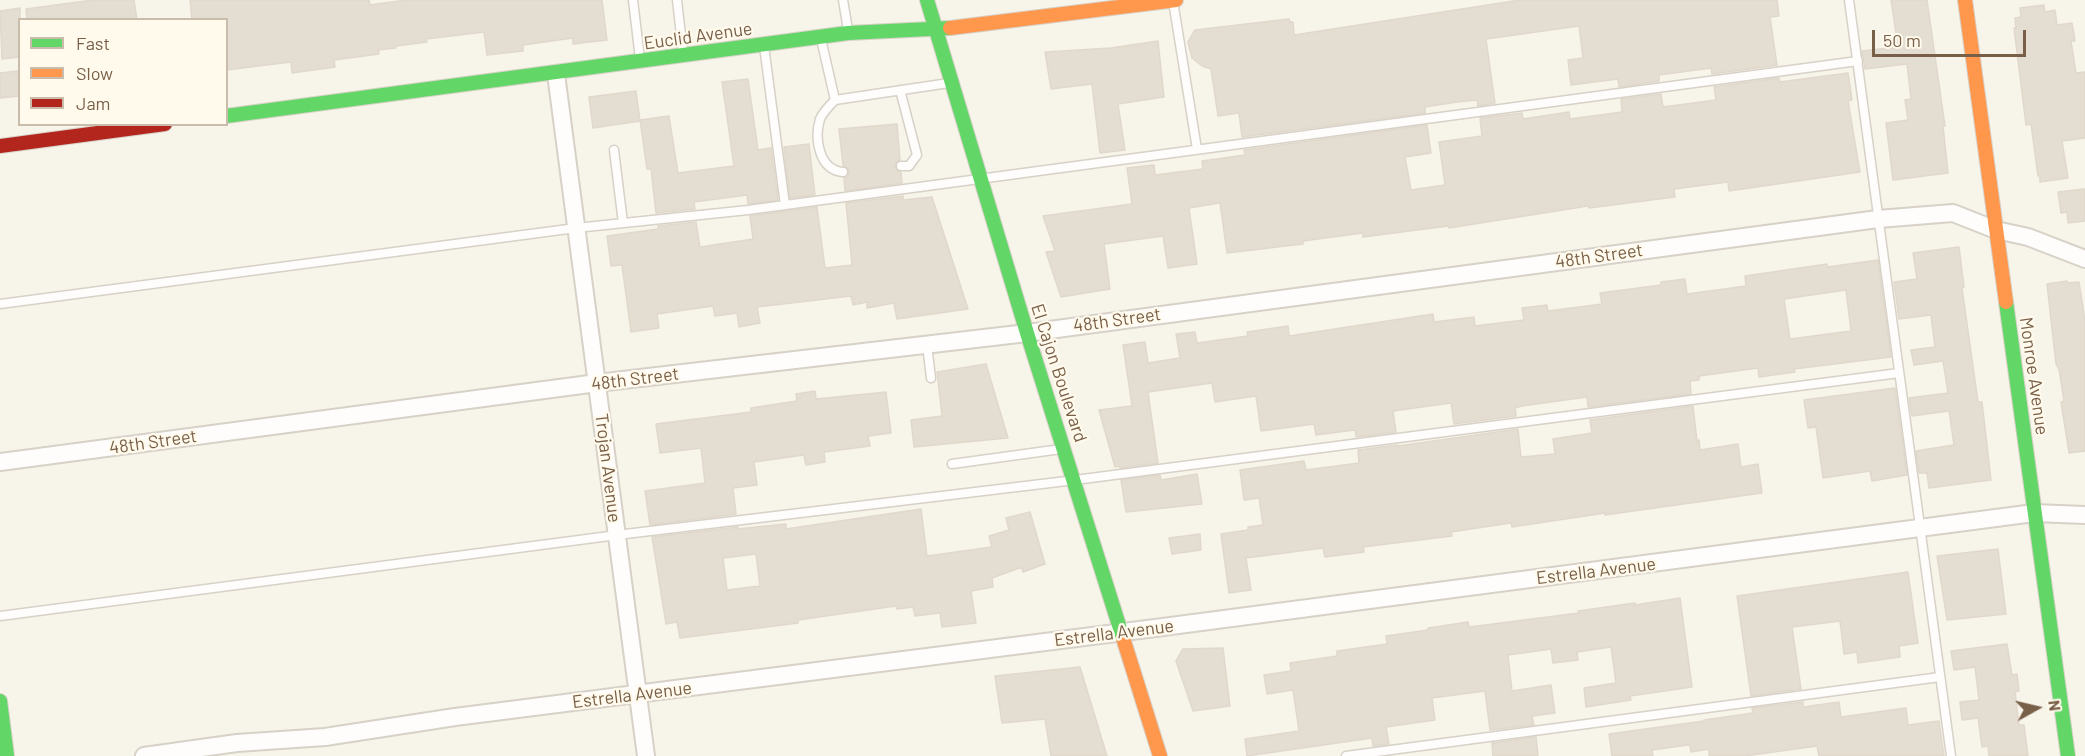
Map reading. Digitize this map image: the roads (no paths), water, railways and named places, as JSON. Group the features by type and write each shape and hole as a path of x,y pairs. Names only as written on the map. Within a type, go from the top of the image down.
{"main road":[{"name":"El Cajon Boulevard","path":"927,0 1027,333 1160,756"},
{"name":"Euclid Avenue","path":"228,117 848,33 936,30 1175,0"},
{"name":"Monroe Avenue","path":"1965,0 2068,756"},
{"path":"0,146 150,126"},
{"path":"0,701 7,756"}],"street":[{"name":"Trojan Avenue","path":"556,74 646,756"},
{"name":"48th Street","path":"0,462 597,383 1027,333 1878,219 1953,213 1996,230 2028,237 2085,259"},
{"name":"Estrella Avenue","path":"144,756 237,743 325,737 455,717 2034,513 2085,515"}],"lane":[{"path":"633,0 641,62"},
{"path":"677,0 684,56"},
{"path":"843,0 848,33"},
{"path":"1175,0 1197,149"},
{"path":"1849,0 1950,756"},
{"path":"820,37 834,100"},
{"path":"764,45 785,205"},
{"path":"0,304 576,228 785,205 1858,61"},
{"path":"843,172 827,167 822,159 819,146 821,117 834,100 952,82"},
{"path":"900,90 917,155 909,166 901,166"},
{"path":"614,150 623,223"},
{"path":"927,345 931,378"},
{"path":"0,616 616,535 1075,480 1899,373"},
{"path":"952,464 1064,448"},
{"path":"1346,756 1940,677"}]}
